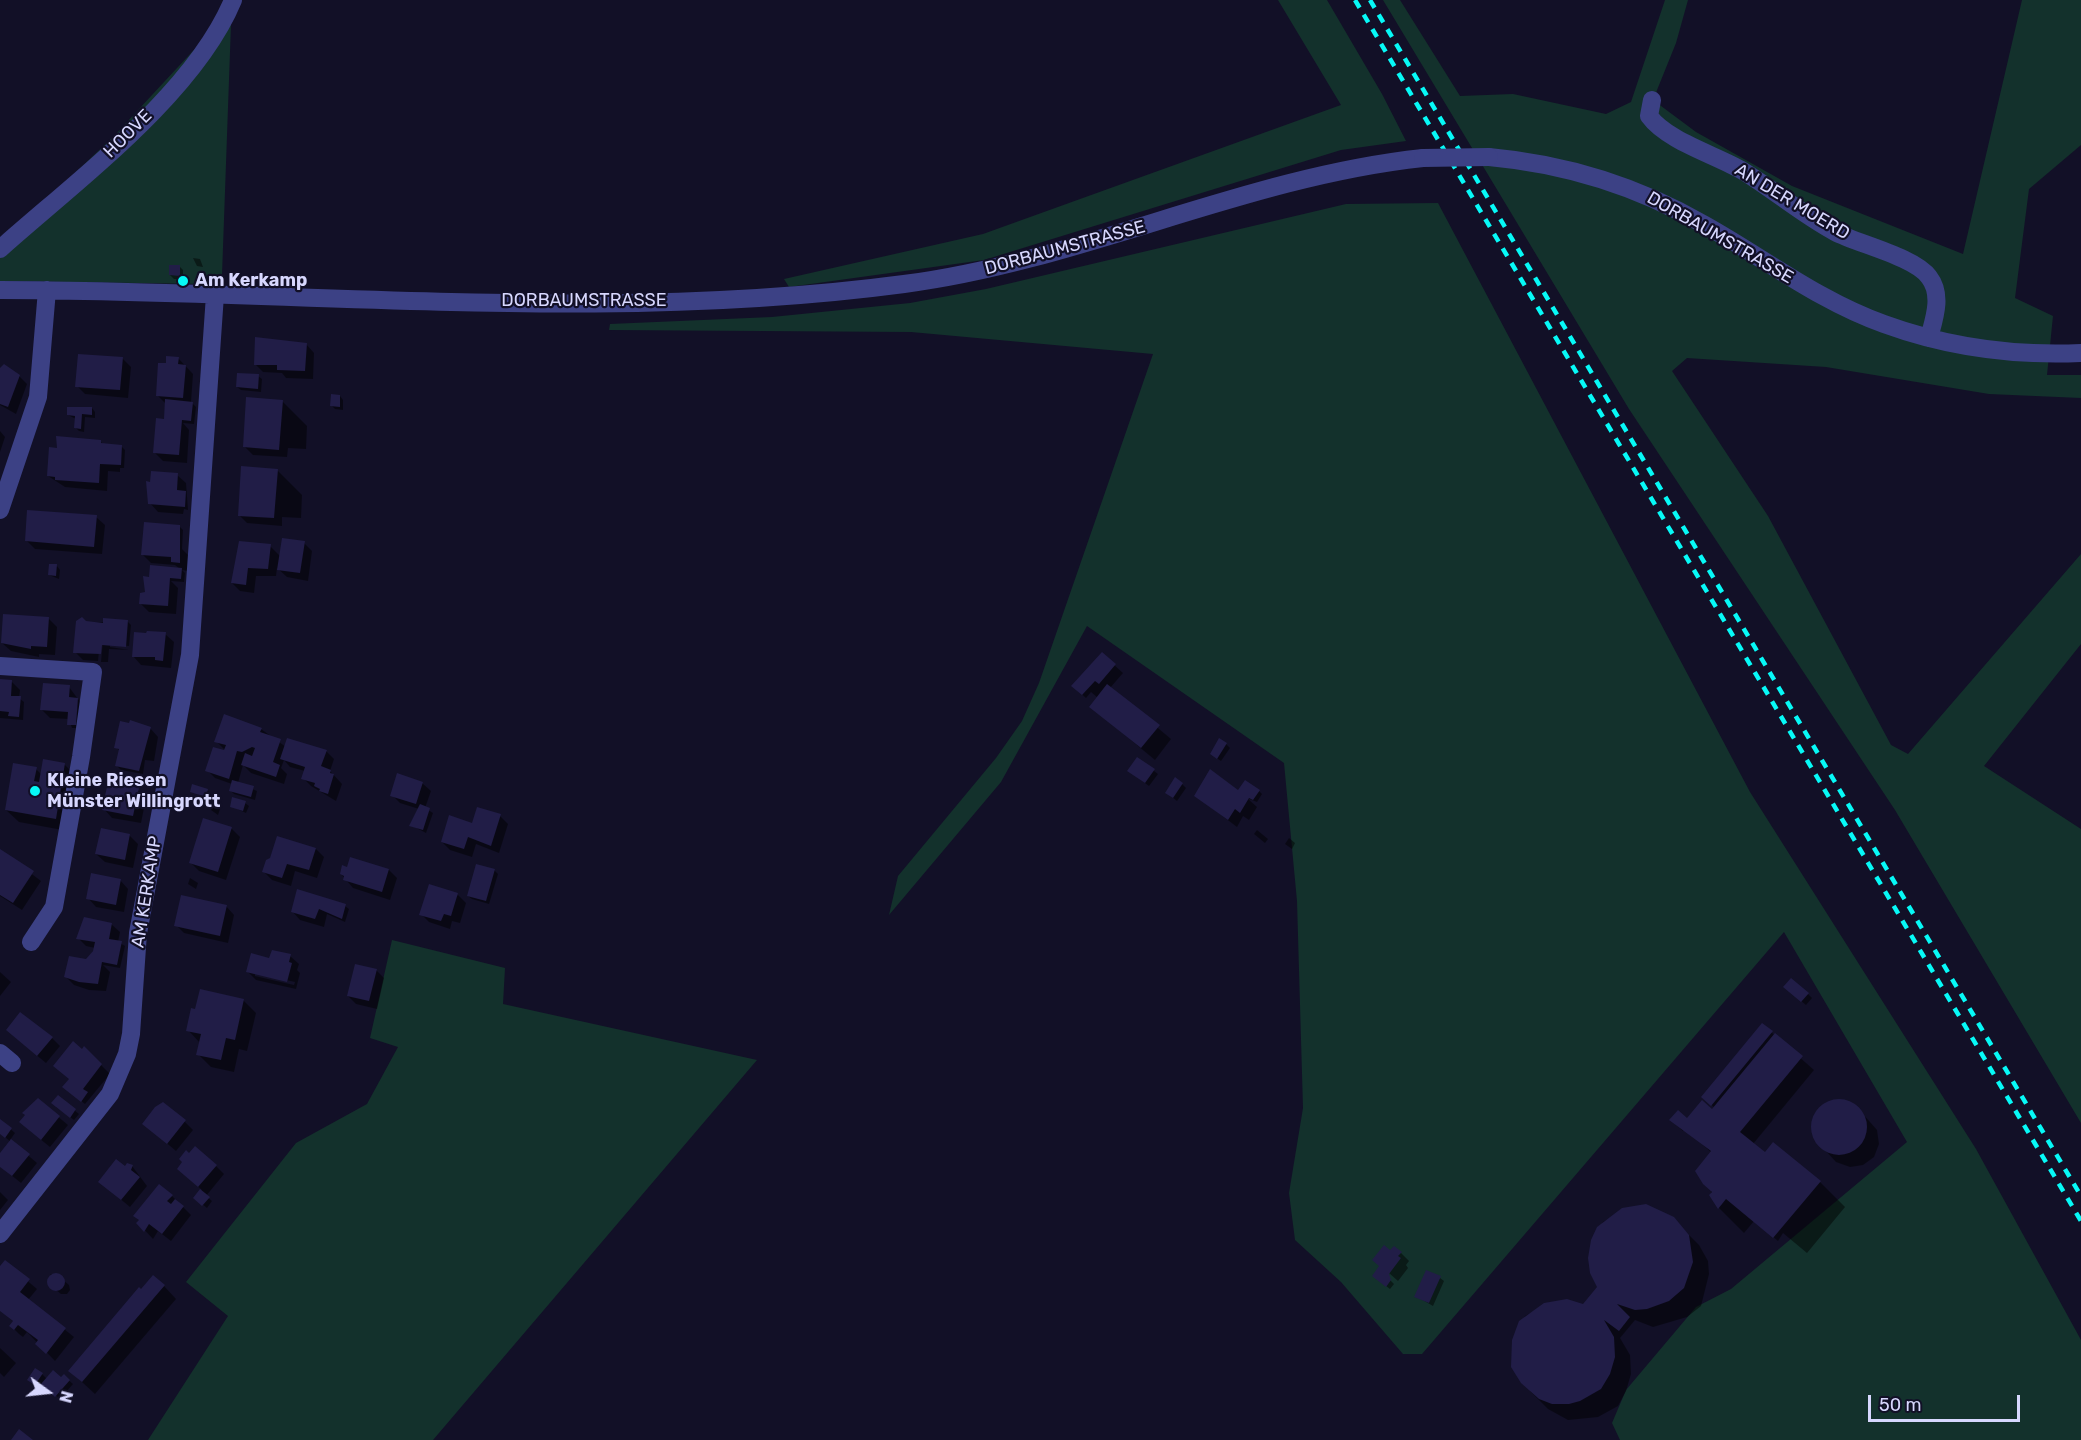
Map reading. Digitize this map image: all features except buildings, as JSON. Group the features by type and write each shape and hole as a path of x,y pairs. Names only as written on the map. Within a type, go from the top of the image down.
{"street":[{"name":"HOOVE","path":"0,249 106,156 176,86 224,22 233,0"},
{"name":"AN DER MOERD","path":"1652,100 1649,116 1663,130 1741,170 1835,232 1914,265 1929,275 1935,288 1937,305 1929,338"},
{"name":"DORBAUMSTRASSE","path":"0,290 370,300 665,302 840,292 985,271 1086,245 1306,178 1362,165 1423,158 1489,157 1561,166 1628,187 1706,225 1832,301 1883,324 1929,338 2007,352 2081,353"},
{"path":"0,510 38,397 47,290"},
{"name":"AM KERKAMP","path":"0,1234 110,1094 127,1054 131,1034 138,933 190,655 215,295"},
{"path":"0,666 93,672 81,757 54,907 32,942"}],"green space":[{"path":"1278,0 1327,0 1382,94 1406,141 1341,150 984,260 789,287 784,279 983,234 1341,105"},
{"path":"1383,0 1400,0 1460,96 1513,94 1606,114 1631,102 1665,0 1688,0 1676,43 1653,100 1696,132 1792,186 1963,254 2022,0 2081,0 2081,145 2029,189 2015,298 2053,316 2047,375 2081,375 2081,398 1989,394 1826,367 1687,358 1672,371 1768,516 1891,745 1908,754 2081,554 2081,644 1984,766 2081,829 2081,1123 1895,810 1629,409"},
{"path":"231,24 222,275 205,284 0,281 0,244 113,137 217,25"},
{"path":"1438,203 1750,792 1976,1149 2081,1340 2081,1440 1620,1440 1612,1423 1626,1390 1696,1307 1731,1289 1907,1142 1784,932 1422,1354 1403,1354 1341,1282 1295,1240 1289,1193 1303,1108 1297,901 1284,763 1087,626 1001,782 889,915 898,876 996,758 1022,721 1039,683 1153,354 911,332 609,330 610,324 772,317 910,303 986,289 1346,204"},
{"path":"392,940 505,968 503,1004 757,1060 433,1440 148,1440 228,1316 186,1282 296,1143 367,1104 398,1047 370,1038"}],"railway":[{"path":"1355,0 2081,1221"},
{"path":"1370,0 2081,1196"}],"place":[{"name":"Am Kerkamp","path":"183,281"},
{"name":"Kleine Riesen Münster Willingrott","path":"35,791"}]}
